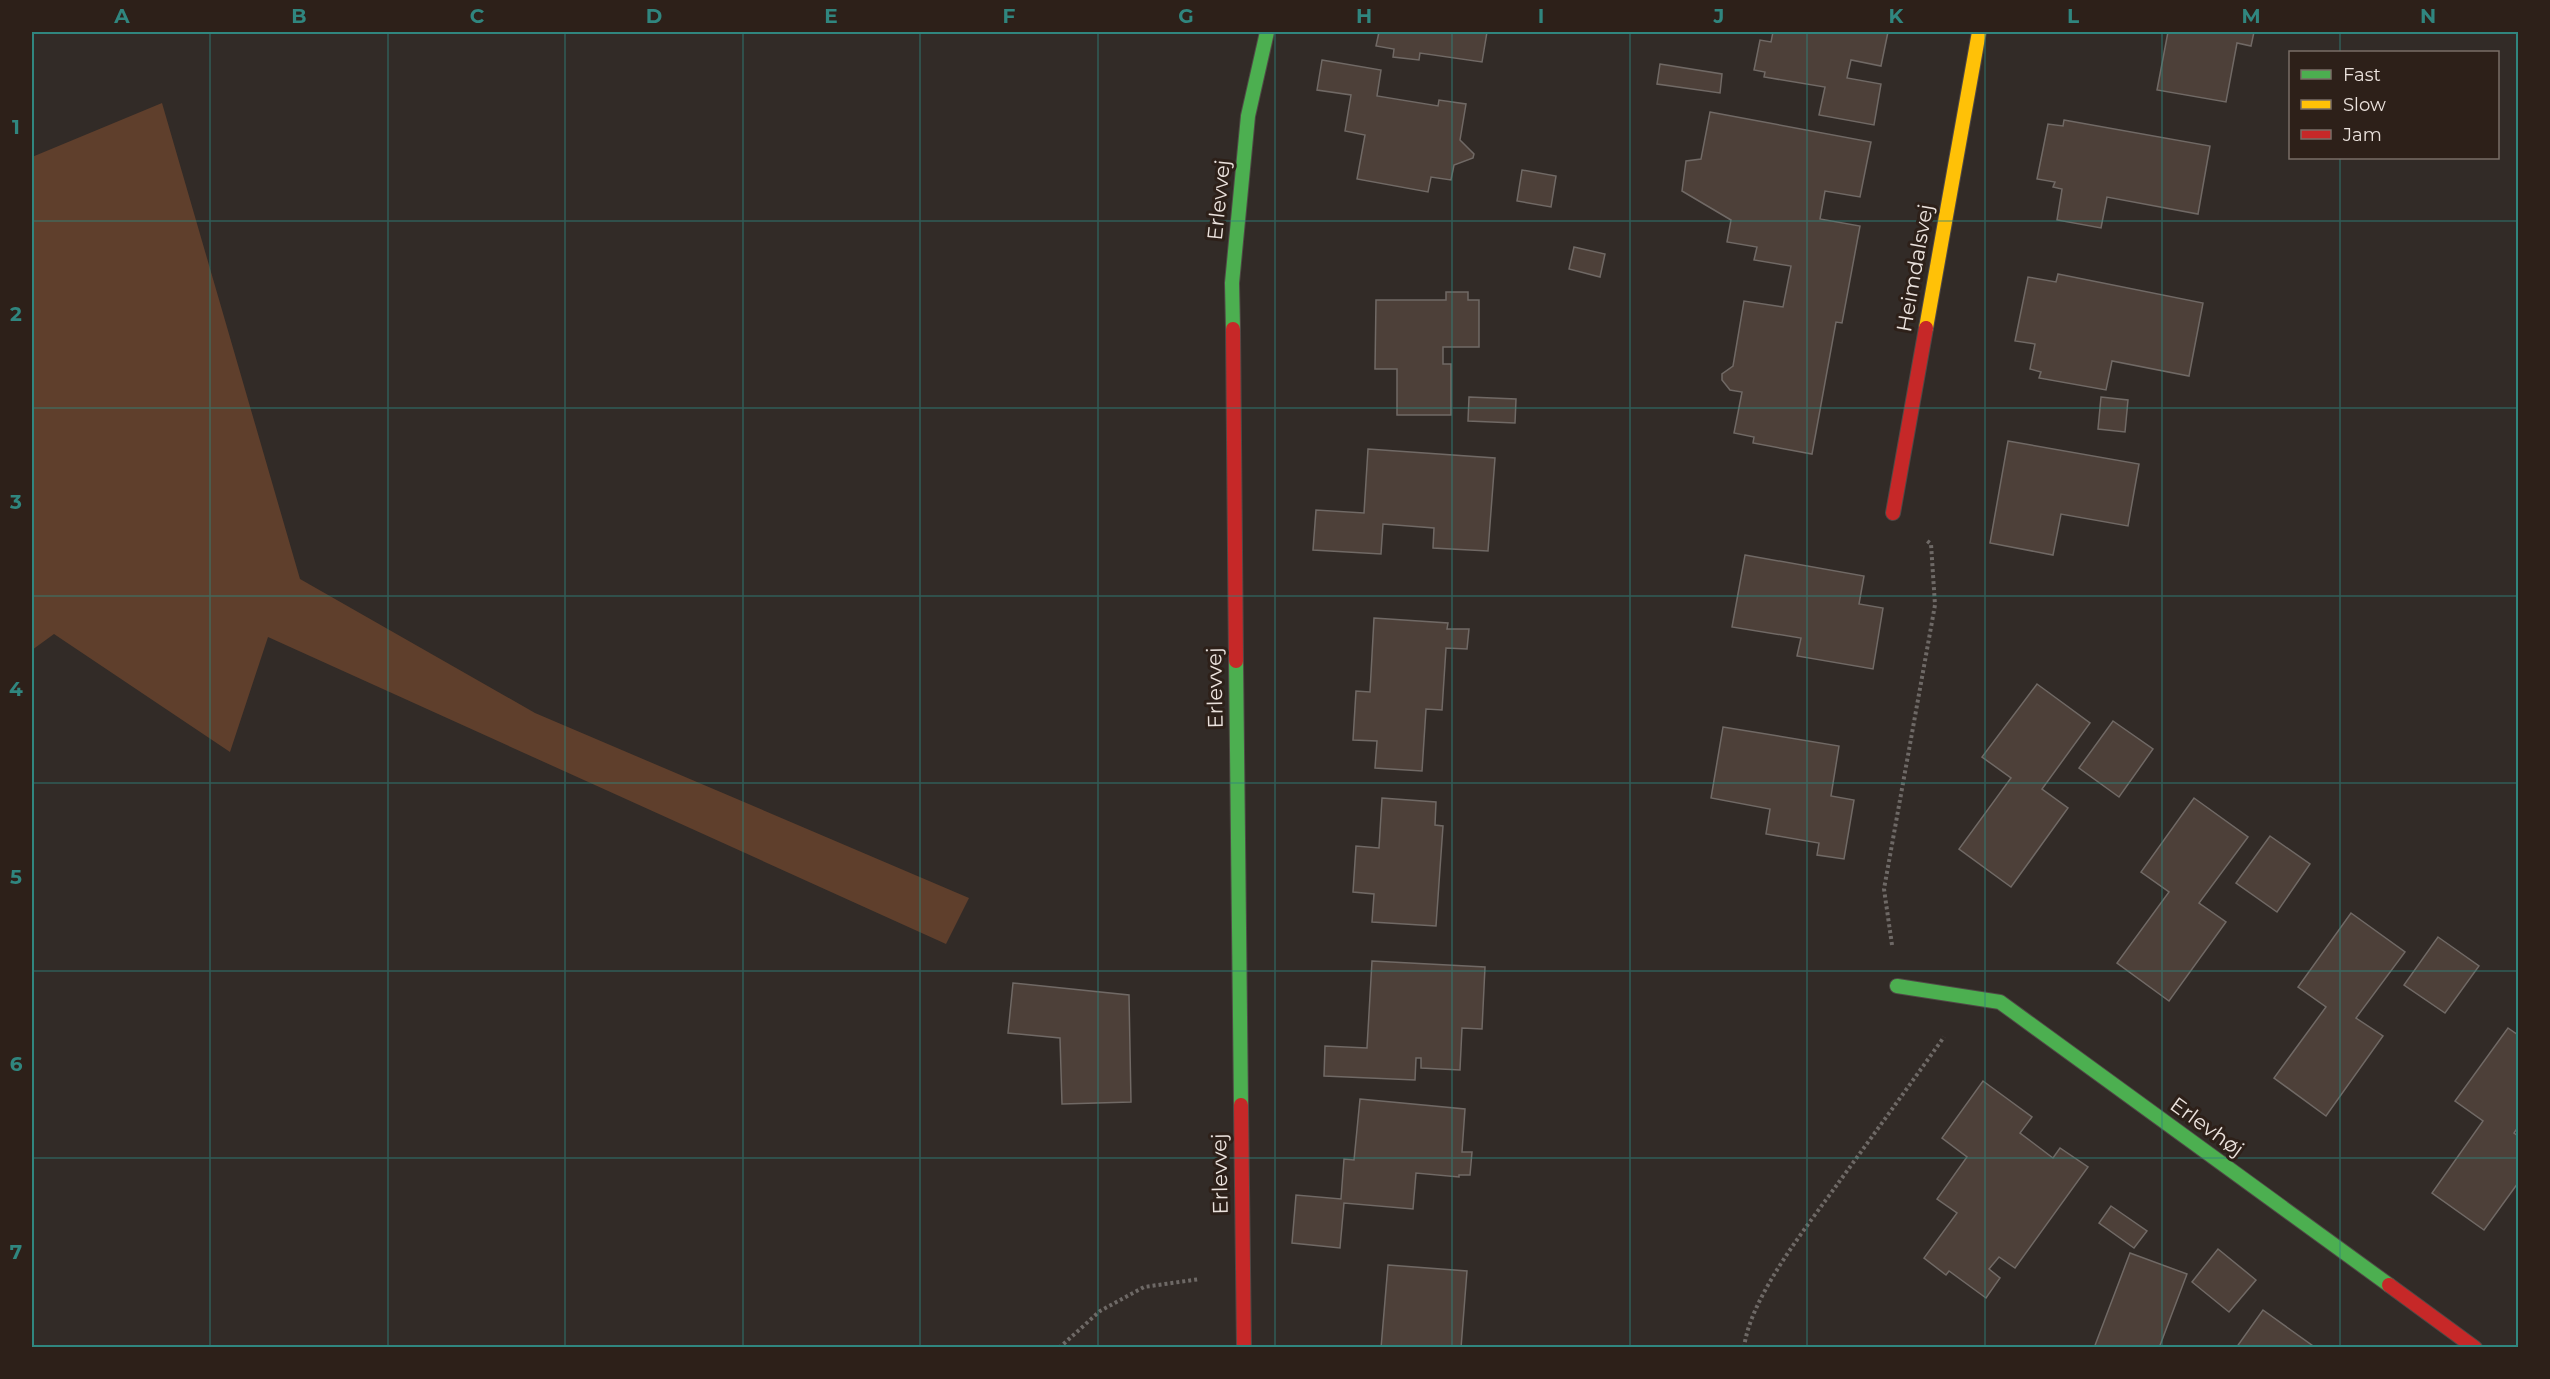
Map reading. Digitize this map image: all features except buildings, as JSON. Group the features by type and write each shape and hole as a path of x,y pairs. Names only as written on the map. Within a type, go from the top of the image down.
{"street":[{"name":"Erlevvej","path":"1244,1347 1232,283 1248,116 1267,32"},
{"name":"Heimdalsvej","path":"1893,513 1979,32"},
{"name":"Erlevhøj","path":"1897,986 2000,1002 2475,1347"}],"path":[{"path":"1893,513 1931,544 1935,605 1884,889 1897,986"},
{"path":"1744,1347 1761,1299 1785,1257 1973,998"},
{"path":"1059,1347 1100,1311 1144,1287 1242,1273"}],"shaded area":[{"path":"162,103 300,579 535,713 969,898 946,944 268,637 230,752 54,634 32,650 32,157"}],"traffic: fast":[{"path":"1233,329 1232,283 1248,116 1267,32"},
{"path":"1236,661 1241,1105"},
{"path":"1897,986 2000,1002 2389,1285"}],"traffic: slow":[{"path":"1926,328 1979,32"}],"traffic: jam":[{"path":"1893,513 1926,328"},
{"path":"1233,329 1236,661"},
{"path":"1241,1105 1244,1348"},
{"path":"2389,1285 2475,1348"}]}
